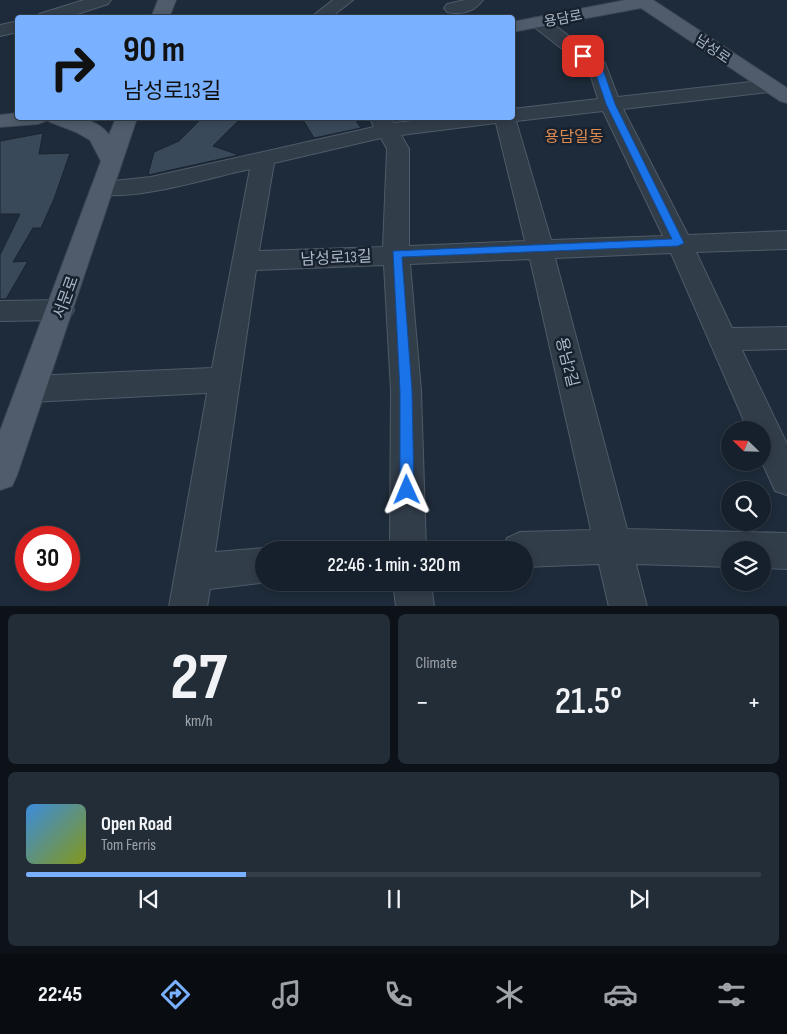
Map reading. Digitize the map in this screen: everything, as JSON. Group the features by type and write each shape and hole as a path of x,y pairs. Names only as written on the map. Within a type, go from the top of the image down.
{"main road":[{"path":"161,15 166,0"},
{"name":"용담로","path":"515,26 642,1"},
{"name":"남성로","path":"642,1 787,97"},
{"path":"0,121 15,120"},
{"path":"63,120 84,127 99,136 112,161"},
{"name":"서문로","path":"0,476 103,188 125,120"}],"street":[{"path":"54,15 102,0"},
{"path":"322,15 344,0"},
{"path":"454,8 469,6 474,0"},
{"path":"539,22 598,67 610,104 678,243 787,480"},
{"path":"0,32 15,27"},
{"path":"515,115 768,86"},
{"path":"103,188 151,184 263,160 385,124 456,120"},
{"name":"용남2길","path":"506,120 540,248 628,606"},
{"path":"385,124 398,149 396,254 406,391 408,541"},
{"path":"188,606 263,160"},
{"name":"남성로13길","path":"245,261 540,248 787,240"},
{"path":"0,311 60,310"},
{"path":"723,339 787,338"},
{"path":"31,389 225,380"},
{"path":"533,549 613,546 721,549"},
{"path":"771,550 787,551"},
{"path":"194,572 255,567"},
{"path":"414,591 416,606"}],"building":[{"path":"200,120 239,120 213,146 239,155 148,175 154,152 179,141"},
{"path":"303,120 355,120 361,128 314,138"},
{"path":"43,133 39,154 70,153 54,199 41,228 33,228 13,262 28,261 6,299 0,299 0,255 20,214 0,214 0,141"}],"district":[{"name":"용담일동","path":"574,136"}],"route":[{"path":"407,490 406,391 396,254 678,243 610,104 598,67 583,56"}]}
